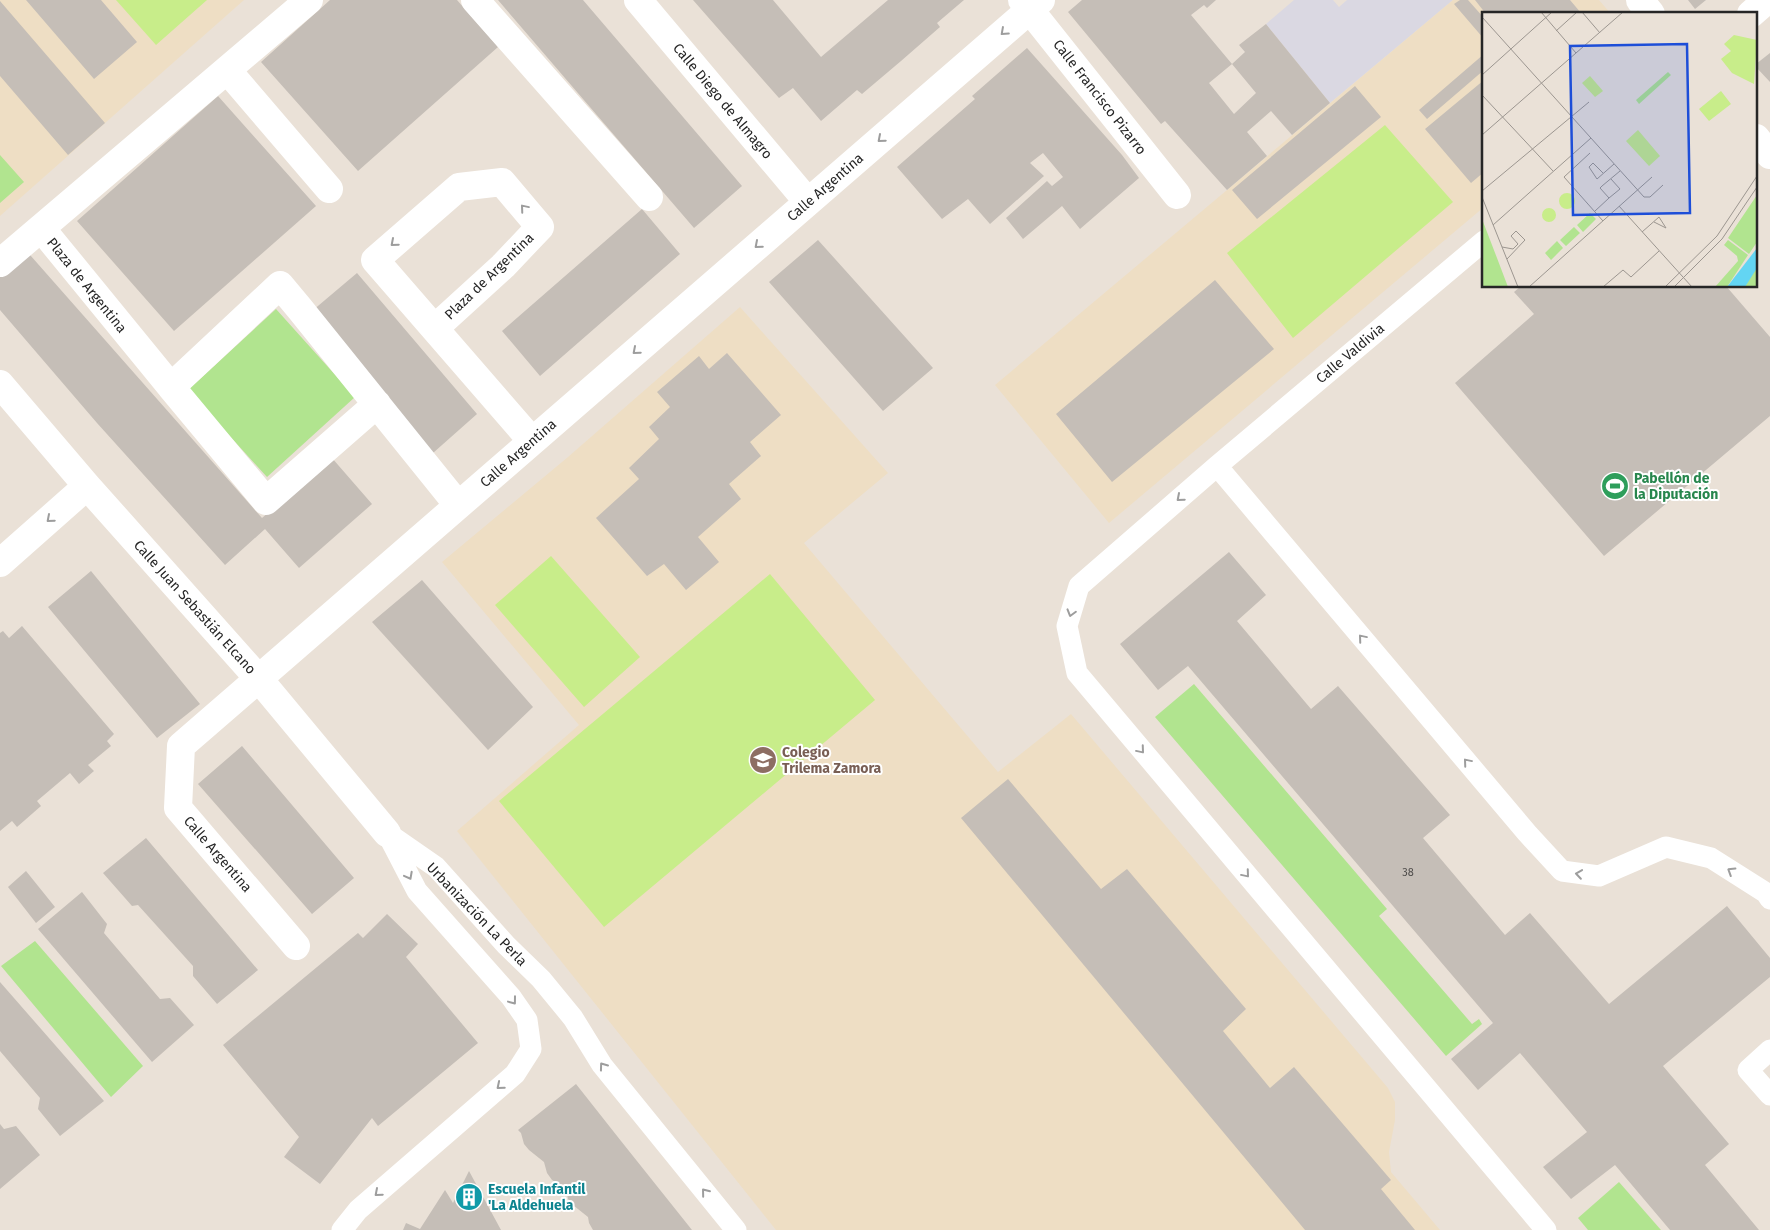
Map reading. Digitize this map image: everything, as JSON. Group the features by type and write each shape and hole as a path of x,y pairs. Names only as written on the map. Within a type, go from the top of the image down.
{"street":[{"path":"0,263 309,0"},
{"path":"475,0 649,197"},
{"name":"Calle Diego de Almagro","path":"638,0 808,202"},
{"path":"1640,0 1649,12"},
{"path":"1752,12 1767,0"},
{"name":"Calle Argentina","path":"296,946 178,808 181,746 808,202 1031,3"},
{"name":"Calle Francisco Pizarro","path":"1031,3 1177,195"},
{"path":"227,70 329,189"},
{"path":"1758,140 1770,155"},
{"name":"Plaza de Argentina","path":"435,328 504,266 540,227 502,182 459,187 375,260 532,441"},
{"name":"Plaza de Argentina","path":"41,228 266,500 377,404"},
{"path":"172,387 280,285 458,505"},
{"name":"Calle Juan Sebastián Elcano","path":"0,384 87,486 258,678 387,833"},
{"path":"0,563 87,486"}],"lane":[{"name":"Calle Valdivia","path":"1482,243 1078,586 1067,626 1077,673 1546,1230"},
{"path":"1217,466 1527,833 1562,871 1599,876 1666,847 1711,858 1766,893 1770,899"},
{"name":"Urbanización La Perla","path":"342,1230 358,1210 515,1074 531,1048 527,1020 511,997 417,891 387,833"},
{"name":"Urbanización La Perla","path":"387,833 436,866 506,946 541,979 573,1018 602,1065 736,1230"},
{"path":"1770,1050 1748,1070 1770,1095"}],"shaded area":[{"path":"0,0 244,0 0,216"},
{"path":"1294,0 1333,0 1339,7 1347,0 1453,0 1330,103 1266,24"},
{"path":"1453,0 1599,0 1609,12 1482,12 1482,209 1109,523 995,385"},
{"name":"Colegio Trilema Zamora","path":"740,307 888,473 804,543 998,772 1071,714 1388,1088 1395,1102 1395,1120 1389,1152 1391,1172 1440,1230 776,1230 457,831 579,725 442,562 568,457"}],"green space":[{"path":"116,0 207,0 156,45"},
{"path":"1385,125 1453,202 1293,338 1227,253"},
{"path":"0,155 24,182 0,203"},
{"path":"276,309 355,397 267,477 188,390"},
{"path":"551,556 640,657 584,707 495,605"},
{"path":"770,574 875,700 604,927 499,801"},
{"path":"1194,684 1387,909 1379,916 1472,1024 1479,1019 1482,1024 1446,1056 1155,717"},
{"path":"35,941 143,1066 111,1097 1,966"},
{"path":"1619,1182 1661,1230 1588,1230 1578,1218"}],"building":[{"path":"26,0 101,0 137,42 94,79"},
{"path":"330,0 457,0 498,47 358,171 261,62"},
{"path":"498,0 583,0 742,186 694,228"},
{"path":"693,0 773,0 821,57 888,0 964,0 937,23 940,27 862,94 857,90 821,121 793,88 779,98"},
{"path":"1082,0 1216,0 1207,8 1204,5 1191,15 1232,64 1245,52 1239,45 1266,24 1330,103 1292,135 1271,111 1247,132 1267,156 1227,190 1165,121 1161,124 1068,12","holes":["1232,64 1256,93 1234,114 1209,83"]},
{"path":"1460,0 1468,0 1482,16 1482,37 1454,4"},
{"path":"1475,0 1570,0 1580,12 1484,12"},
{"path":"1688,0 1706,0 1695,9"},
{"path":"0,1 105,123 68,155 0,76"},
{"path":"1027,48 1122,155 1139,178 1080,229 1062,206 1023,239 1006,218 1047,181 1052,186 1063,177 1043,153 1030,163 1044,176 990,224 968,199 942,219 897,167 975,99 972,96"},
{"path":"1770,53 1770,82 1758,69 1758,62"},
{"path":"1482,56 1482,72 1427,119 1419,110"},
{"path":"1482,82 1482,174 1471,183 1425,129"},
{"path":"1355,86 1381,117 1257,219 1232,190"},
{"path":"218,96 316,206 174,331 77,221"},
{"path":"642,209 680,254 540,376 502,331"},
{"path":"818,240 933,368 883,411 769,282"},
{"path":"23,247 262,518 332,458 372,504 299,568 265,529 225,565 97,423 0,310 0,267"},
{"path":"357,273 477,414 433,453 312,311"},
{"path":"1215,280 1274,349 1112,482 1056,414"},
{"name":"Pabellón de la Diputación","path":"1519,288 1728,288 1770,337 1770,416 1604,556 1455,383 1534,314 1514,292"},
{"path":"727,353 781,415 750,442 761,456 729,484 741,499 698,537 719,562 686,590 664,564 647,576 596,518 639,479 629,468 659,439 649,427 670,407 657,392 699,356 709,369"},
{"path":"1229,552 1266,595 1237,621 1311,709 1338,686 1450,815 1423,838 1505,935 1530,913 1609,1004 1727,906 1770,958 1770,977 1663,1066 1729,1144 1705,1165 1759,1230 1670,1230 1615,1165 1571,1199 1543,1167 1587,1132 1520,1053 1478,1090 1451,1059 1493,1023 1188,666 1158,690 1120,644"},
{"path":"91,571 200,704 157,738 48,607"},
{"path":"422,580 533,707 488,750 372,622"},
{"path":"22,626 114,734 107,741 111,746 88,765 94,771 79,784 70,773 37,801 41,806 17,827 12,821 0,831 0,633 3,631 9,638"},
{"path":"242,746 354,878 312,914 198,784"},
{"path":"1008,779 1101,889 1127,869 1246,1009 1223,1031 1270,1088 1294,1067 1391,1180 1381,1189 1415,1230 1305,1230 961,818"},
{"path":"146,838 258,970 217,1004 193,976 193,966 138,905 132,906 103,873"},
{"path":"26,871 55,907 36,923 8,887"},
{"path":"82,892 107,924 104,933 160,999 170,998 194,1025 152,1062 38,929"},
{"path":"387,914 418,944 406,957 478,1043 378,1126 372,1118 320,1184 284,1157 299,1137 223,1045 358,933 363,938"},
{"path":"0,982 104,1101 60,1136 38,1109 40,1098 0,1051"},
{"path":"576,1084 692,1230 593,1230 588,1217 568,1199 566,1189 552,1180 547,1173 544,1162 524,1144 521,1133 518,1130"},
{"path":"0,1124 4,1129 16,1126 40,1155 0,1189"},
{"name":"Escuela Infantil 'La Aldehuela","path":"469,1171 501,1230 403,1230 406,1223 420,1229 445,1190 453,1203"}],"place":[{"name":"Pabellón de la Diputación","path":"1615,486"},
{"name":"Colegio Trilema Zamora","path":"763,760"},
{"name":"Escuela Infantil 'La Aldehuela","path":"469,1197"}]}
